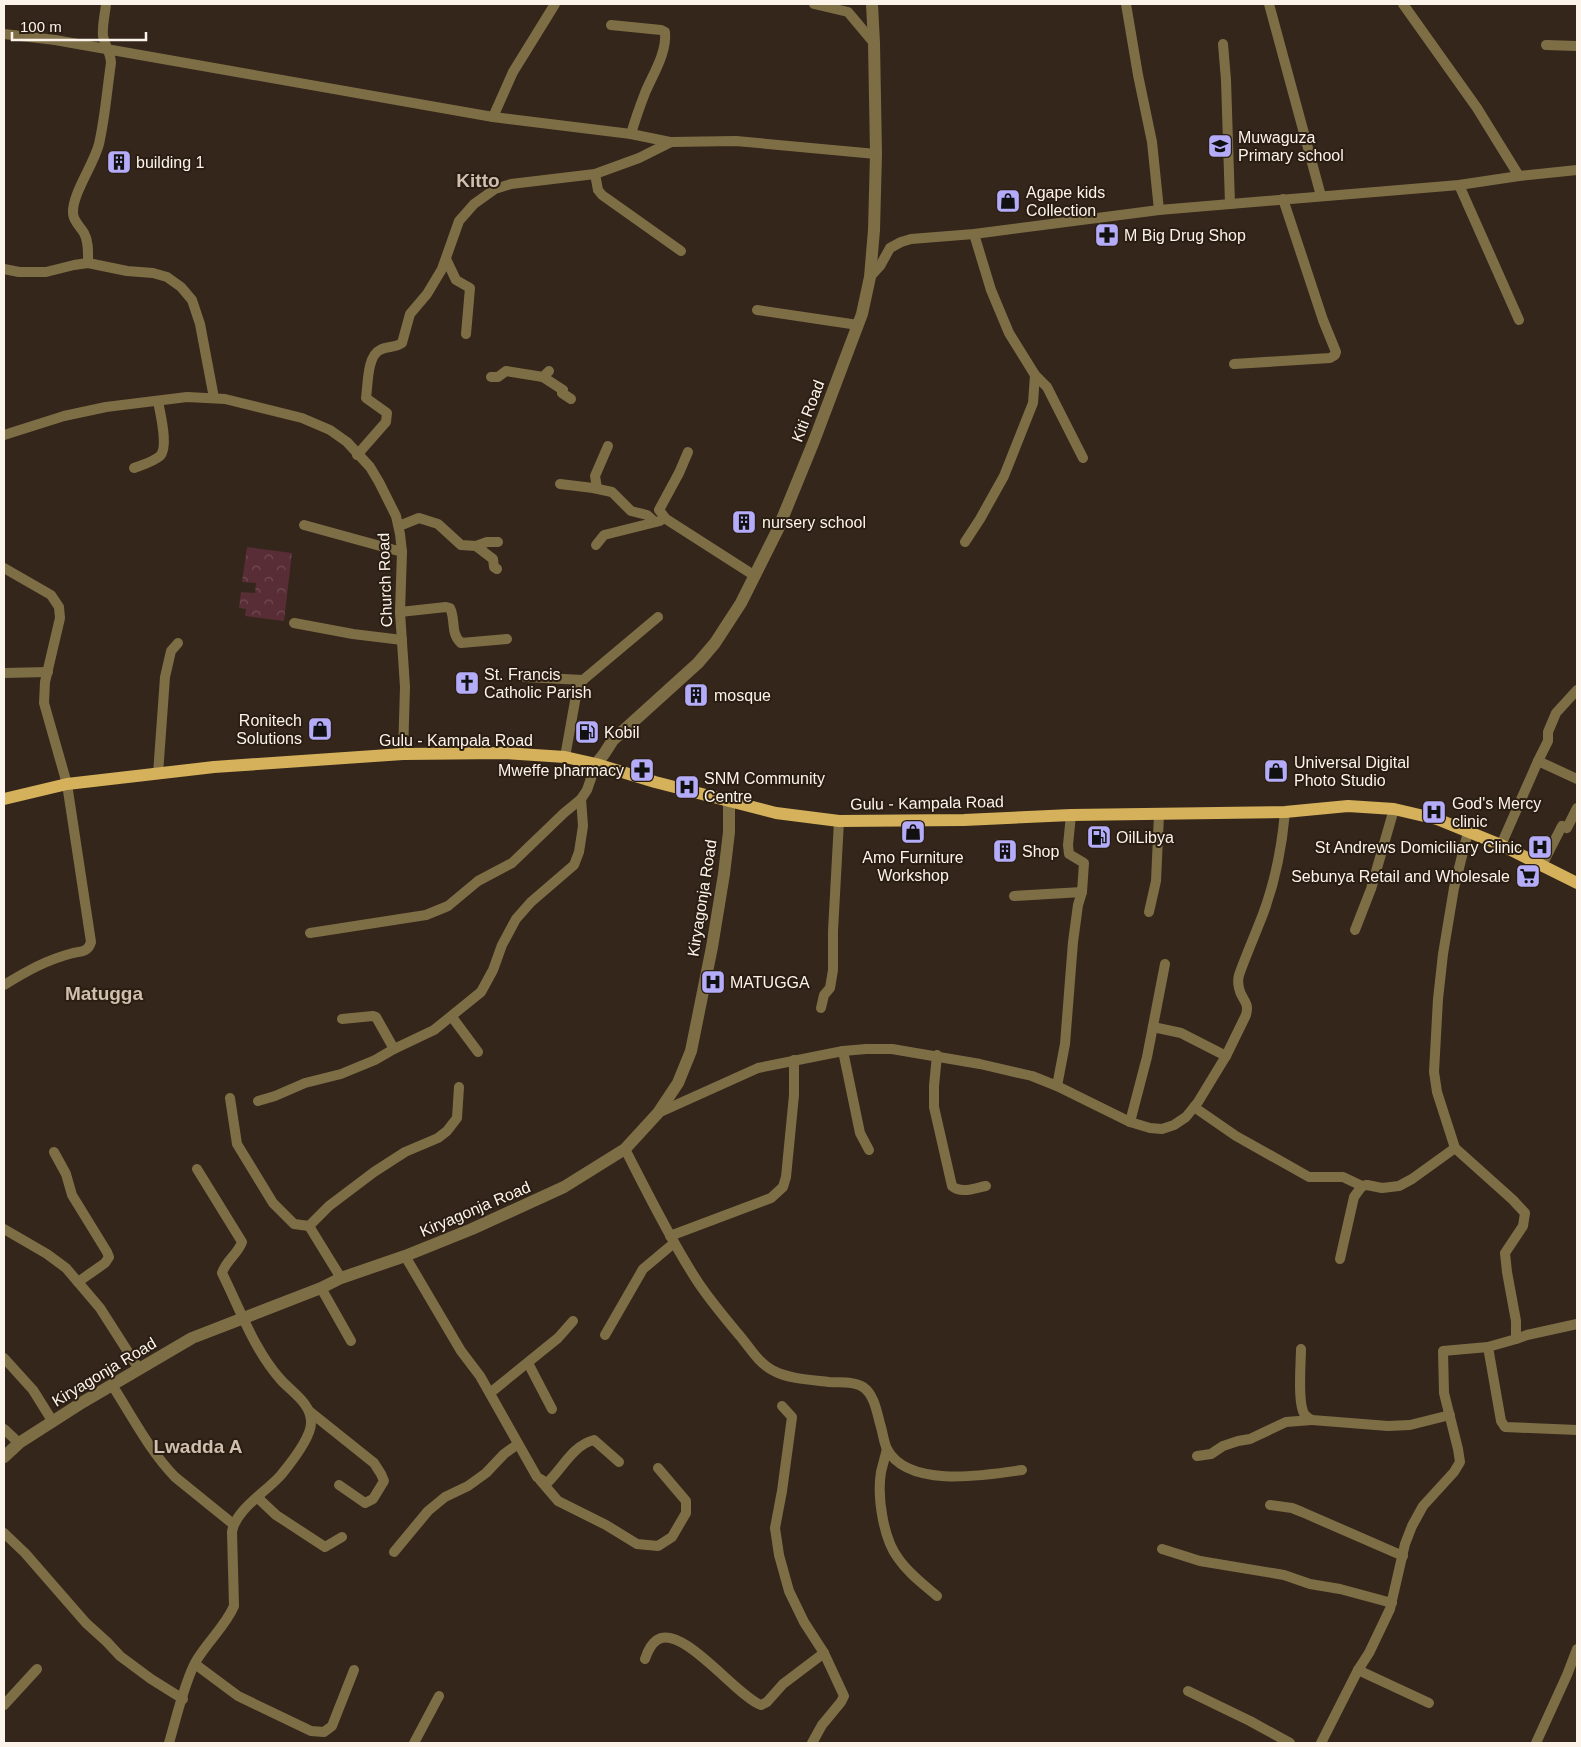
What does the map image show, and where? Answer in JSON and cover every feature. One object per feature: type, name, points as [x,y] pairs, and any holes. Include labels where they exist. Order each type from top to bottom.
[{"type":"main road","name":"Gulu - Kampala Road","points":[[4,799],[67,784],[214,767],[403,754],[505,753],[565,757],[776,813],[839,821],[964,820],[1071,815],[1285,812],[1348,806],[1394,809],[1437,819],[1501,844],[1577,882]]},
{"type":"street","points":[[88,263],[88,243],[75,220],[73,212],[76,198],[99,144],[111,63],[109,50],[103,34],[106,4]]},
{"type":"street","points":[[493,117],[513,72],[555,4]]},
{"type":"street","points":[[814,4],[848,12],[874,43]]},
{"type":"street","name":"Kiti Road","points":[[596,764],[613,740],[698,663],[729,622],[778,529],[862,314],[870,277],[874,243],[876,154],[872,4]]},
{"type":"street","points":[[1126,4],[1152,142],[1159,210]]},
{"type":"street","points":[[1269,4],[1320,196]]},
{"type":"street","points":[[1403,4],[1477,108],[1520,176]]},
{"type":"street","points":[[611,25],[665,32],[666,40],[660,60],[639,109],[631,134]]},
{"type":"street","points":[[4,34],[55,40],[493,117],[631,134],[671,142],[736,141],[876,154]]},
{"type":"street","points":[[1222,44],[1226,80],[1230,204]]},
{"type":"street","points":[[1546,45],[1577,46]]},
{"type":"street","points":[[357,455],[386,422],[388,417],[387,413],[366,398],[374,354],[402,342],[410,314],[427,294],[446,259],[459,221],[474,204],[495,189],[511,184],[595,174],[639,158],[671,142]]},
{"type":"street","points":[[870,277],[880,266],[890,248],[911,239],[974,234],[1159,210],[1459,186],[1520,176],[1577,170]]},
{"type":"street","points":[[595,174],[598,190],[602,195],[681,252]]},
{"type":"street","points":[[1459,186],[1519,320]]},
{"type":"street","points":[[1234,364],[1330,358],[1336,352],[1323,320],[1284,199]]},
{"type":"street","points":[[974,234],[990,290],[1009,333],[1036,375],[1048,387],[1083,458]]},
{"type":"street","points":[[446,259],[456,280],[470,288],[466,334]]},
{"type":"street","points":[[4,269],[19,272],[46,272],[88,263],[167,277],[181,287],[192,300],[200,324],[214,398]]},
{"type":"street","points":[[757,310],[858,325]]},
{"type":"street","points":[[491,377],[498,377],[506,371],[546,374],[563,390],[562,393],[571,399]]},
{"type":"street","points":[[966,542],[1004,476],[1023,424],[1033,403],[1036,375]]},
{"type":"street","name":"Church Road","points":[[4,435],[64,416],[106,407],[186,397],[214,398],[251,404],[302,418],[320,424],[347,442],[370,467],[396,516],[398,526],[402,552],[400,612],[405,686],[403,754]]},
{"type":"street","points":[[134,468],[158,458],[163,452],[163,435],[158,401]]},
{"type":"street","points":[[597,488],[595,476],[608,446]]},
{"type":"street","points":[[688,452],[659,510],[666,519],[754,576]]},
{"type":"street","points":[[560,484],[597,488],[612,492],[631,511],[647,515],[655,522]]},
{"type":"street","points":[[398,526],[419,518],[438,524],[461,544],[476,546],[487,542],[498,542]]},
{"type":"street","points":[[596,545],[604,535],[666,519]]},
{"type":"street","points":[[304,525],[402,552]]},
{"type":"street","points":[[476,546],[493,559],[494,567],[497,570]]},
{"type":"street","points":[[4,568],[51,595],[59,606],[60,618],[45,682],[44,703],[67,784],[91,942],[89,948],[85,951],[72,953],[39,964],[4,985]]},
{"type":"street","points":[[400,612],[450,608],[454,633],[461,643],[507,639]]},
{"type":"street","points":[[565,757],[576,696],[582,680],[658,617]]},
{"type":"street","points":[[294,623],[353,634],[402,640]]},
{"type":"street","points":[[158,774],[165,677],[171,651],[178,642]]},
{"type":"street","points":[[4,673],[48,672]]},
{"type":"street","points":[[525,677],[582,680]]},
{"type":"street","points":[[1501,844],[1548,741],[1548,732],[1556,712],[1577,690]]},
{"type":"street","points":[[1538,761],[1577,779]]},
{"type":"street","points":[[310,933],[375,924],[433,913],[448,906],[478,882],[512,863],[564,812],[581,799],[587,790],[596,764]]},
{"type":"street","points":[[258,1101],[305,1083],[354,1070],[434,1030],[481,992],[516,919],[531,902],[574,865],[579,852],[583,826],[581,799]]},
{"type":"street","name":"Kiryagonja Road","points":[[4,1457],[19,1443],[192,1338],[341,1278],[406,1256],[504,1215],[564,1187],[625,1149],[658,1113],[678,1083],[691,1051],[720,901],[729,832],[729,801]]},
{"type":"street","points":[[1542,865],[1562,826],[1567,828],[1577,808]]},
{"type":"street","points":[[1355,930],[1371,888],[1394,809]]},
{"type":"street","points":[[658,1113],[758,1068],[843,1051],[892,1048],[1011,1070],[1058,1086],[1130,1122],[1150,1128],[1162,1129],[1174,1125],[1186,1117],[1194,1107],[1226,1056],[1248,1008],[1238,986],[1239,975],[1271,888],[1285,812]]},
{"type":"street","points":[[1058,1086],[1065,1044],[1073,942],[1078,905],[1082,892],[1084,863],[1069,854],[1071,815]]},
{"type":"street","points":[[1149,912],[1156,882],[1159,815]]},
{"type":"street","points":[[821,1008],[824,995],[830,988],[833,970],[833,931],[839,821]]},
{"type":"street","points":[[1468,832],[1454,888],[1443,954],[1438,999],[1434,1072],[1436,1092],[1455,1148],[1513,1200],[1525,1214],[1523,1226],[1505,1253],[1516,1321],[1516,1338]]},
{"type":"street","points":[[1014,896],[1082,892]]},
{"type":"street","points":[[1130,1122],[1153,1027],[1165,964]]},
{"type":"street","points":[[342,1019],[373,1016],[394,1049]]},
{"type":"street","points":[[452,1017],[478,1052]]},
{"type":"street","points":[[1153,1027],[1181,1033],[1226,1056]]},
{"type":"street","points":[[843,1051],[860,1133],[869,1150]]},
{"type":"street","points":[[937,1055],[934,1107],[952,1186],[956,1190],[964,1191],[986,1186]]},
{"type":"street","points":[[605,1334],[643,1269],[672,1239],[771,1198],[783,1187],[786,1177],[792,1120],[794,1060]]},
{"type":"street","points":[[309,1226],[329,1206],[374,1172],[405,1152],[438,1138],[447,1131],[458,1118],[459,1087]]},
{"type":"street","points":[[230,1098],[237,1144],[273,1203],[294,1224],[309,1226]]},
{"type":"street","points":[[1194,1107],[1236,1136],[1309,1177],[1343,1177],[1362,1186],[1382,1188],[1399,1186],[1412,1179],[1455,1148]]},
{"type":"street","points":[[625,1149],[672,1239],[700,1284],[762,1364],[788,1376],[855,1384],[864,1387],[873,1399],[887,1449],[898,1461],[911,1469],[935,1475],[970,1477],[1022,1470]]},
{"type":"street","points":[[54,1152],[66,1174],[72,1195],[109,1257],[105,1263],[78,1282]]},
{"type":"street","points":[[197,1169],[242,1242],[240,1248],[222,1272],[259,1349],[280,1380],[300,1399],[309,1411],[374,1463],[384,1482],[373,1499],[364,1503],[339,1485]]},
{"type":"street","points":[[1340,1259],[1354,1198],[1362,1186]]},
{"type":"street","points":[[309,1226],[341,1278]]},
{"type":"street","points":[[4,1229],[47,1254],[66,1268],[100,1308],[139,1369]]},
{"type":"street","points":[[406,1256],[461,1351],[480,1376],[537,1477],[558,1501],[606,1525],[637,1544],[658,1546],[672,1537],[686,1513],[686,1501],[658,1468]]},
{"type":"street","points":[[320,1288],[351,1341]]},
{"type":"street","points":[[490,1393],[558,1338],[573,1321]]},
{"type":"street","points":[[1321,1743],[1390,1610],[1412,1526],[1423,1506],[1454,1472],[1460,1462],[1444,1393],[1443,1350],[1488,1347],[1527,1335],[1577,1324]]},
{"type":"street","points":[[1488,1347],[1502,1424],[1508,1428],[1577,1430]]},
{"type":"street","points":[[1302,1349],[1300,1378],[1302,1408],[1305,1415],[1312,1420]]},
{"type":"street","points":[[4,1358],[33,1390],[53,1422]]},
{"type":"street","points":[[528,1363],[552,1409]]},
{"type":"street","points":[[112,1385],[146,1441],[166,1468],[233,1524]]},
{"type":"street","points":[[782,1406],[792,1417],[775,1528],[779,1555],[789,1591],[804,1622],[824,1653],[844,1696],[822,1725],[812,1743]]},
{"type":"street","points":[[168,1743],[195,1664],[208,1643],[229,1617],[234,1606],[233,1524],[280,1476],[301,1447],[311,1422],[309,1411]]},
{"type":"street","points":[[1197,1456],[1211,1454],[1222,1446],[1238,1440],[1250,1439],[1286,1422],[1312,1420],[1388,1426],[1410,1425],[1450,1415]]},
{"type":"street","points":[[4,1429],[19,1443]]},
{"type":"street","points":[[540,1480],[547,1483],[578,1449],[587,1442],[594,1440],[619,1462]]},
{"type":"street","points":[[394,1552],[428,1511],[445,1497],[474,1482],[486,1473],[504,1454],[518,1444]]},
{"type":"street","points":[[887,1449],[881,1472],[880,1494],[884,1525],[889,1542],[898,1558],[910,1573],[937,1596]]},
{"type":"street","points":[[258,1498],[276,1515],[325,1547],[342,1537]]},
{"type":"street","points":[[1270,1505],[1297,1510],[1403,1556]]},
{"type":"street","points":[[4,1533],[86,1623],[120,1656],[151,1679],[183,1699]]},
{"type":"street","points":[[1162,1550],[1200,1560],[1284,1575],[1310,1584],[1340,1589],[1392,1603]]},
{"type":"street","points":[[645,1659],[649,1649],[656,1640],[665,1637],[680,1642],[699,1653],[746,1696],[761,1706],[783,1684],[824,1653]]},
{"type":"street","points":[[1536,1743],[1577,1649]]},
{"type":"street","points":[[195,1664],[238,1696],[311,1731],[324,1732],[332,1726],[354,1670]]},
{"type":"street","points":[[4,1705],[37,1670]]},
{"type":"street","points":[[1358,1670],[1429,1703]]},
{"type":"street","points":[[1188,1691],[1290,1743]]},
{"type":"street","points":[[414,1743],[439,1696]]},
{"type":"green space","points":[[247,547],[292,553],[284,621],[245,616],[246,609],[239,608],[241,592],[255,593],[256,583],[242,582]]},
{"type":"place","name":"Muwaguza Primary school","points":[[1220,146]]},
{"type":"place","name":"building 1","points":[[119,162]]},
{"type":"place","name":"Agape kids Collection","points":[[1008,201]]},
{"type":"place","name":"M Big Drug Shop","points":[[1107,235]]},
{"type":"place","name":"nursery school","points":[[744,522]]},
{"type":"place","name":"St. Francis Catholic Parish","points":[[467,683]]},
{"type":"place","name":"mosque","points":[[696,695]]},
{"type":"place","name":"Ronitech Solutions","points":[[320,729]]},
{"type":"place","name":"Kobil","points":[[587,732]]},
{"type":"place","name":"Mweffe pharmacy","points":[[642,770]]},
{"type":"place","name":"Universal Digital Photo Studio","points":[[1276,771]]},
{"type":"place","name":"SNM Community Centre","points":[[687,787]]},
{"type":"place","name":"God's Mercy clinic","points":[[1434,812]]},
{"type":"place","name":"Amo Furniture Workshop","points":[[913,832]]},
{"type":"place","name":"OilLibya","points":[[1099,837]]},
{"type":"place","name":"St Andrews Domiciliary Clinic","points":[[1540,847]]},
{"type":"place","name":"Shop","points":[[1005,851]]},
{"type":"place","name":"Sebunya Retail and Wholesale","points":[[1528,876]]},
{"type":"place","name":"MATUGGA","points":[[713,982]]},
{"type":"district","name":"Kitto","points":[[478,180]]},
{"type":"district","name":"Matugga","points":[[104,993]]},
{"type":"district","name":"Lwadda A","points":[[198,1446]]}]
